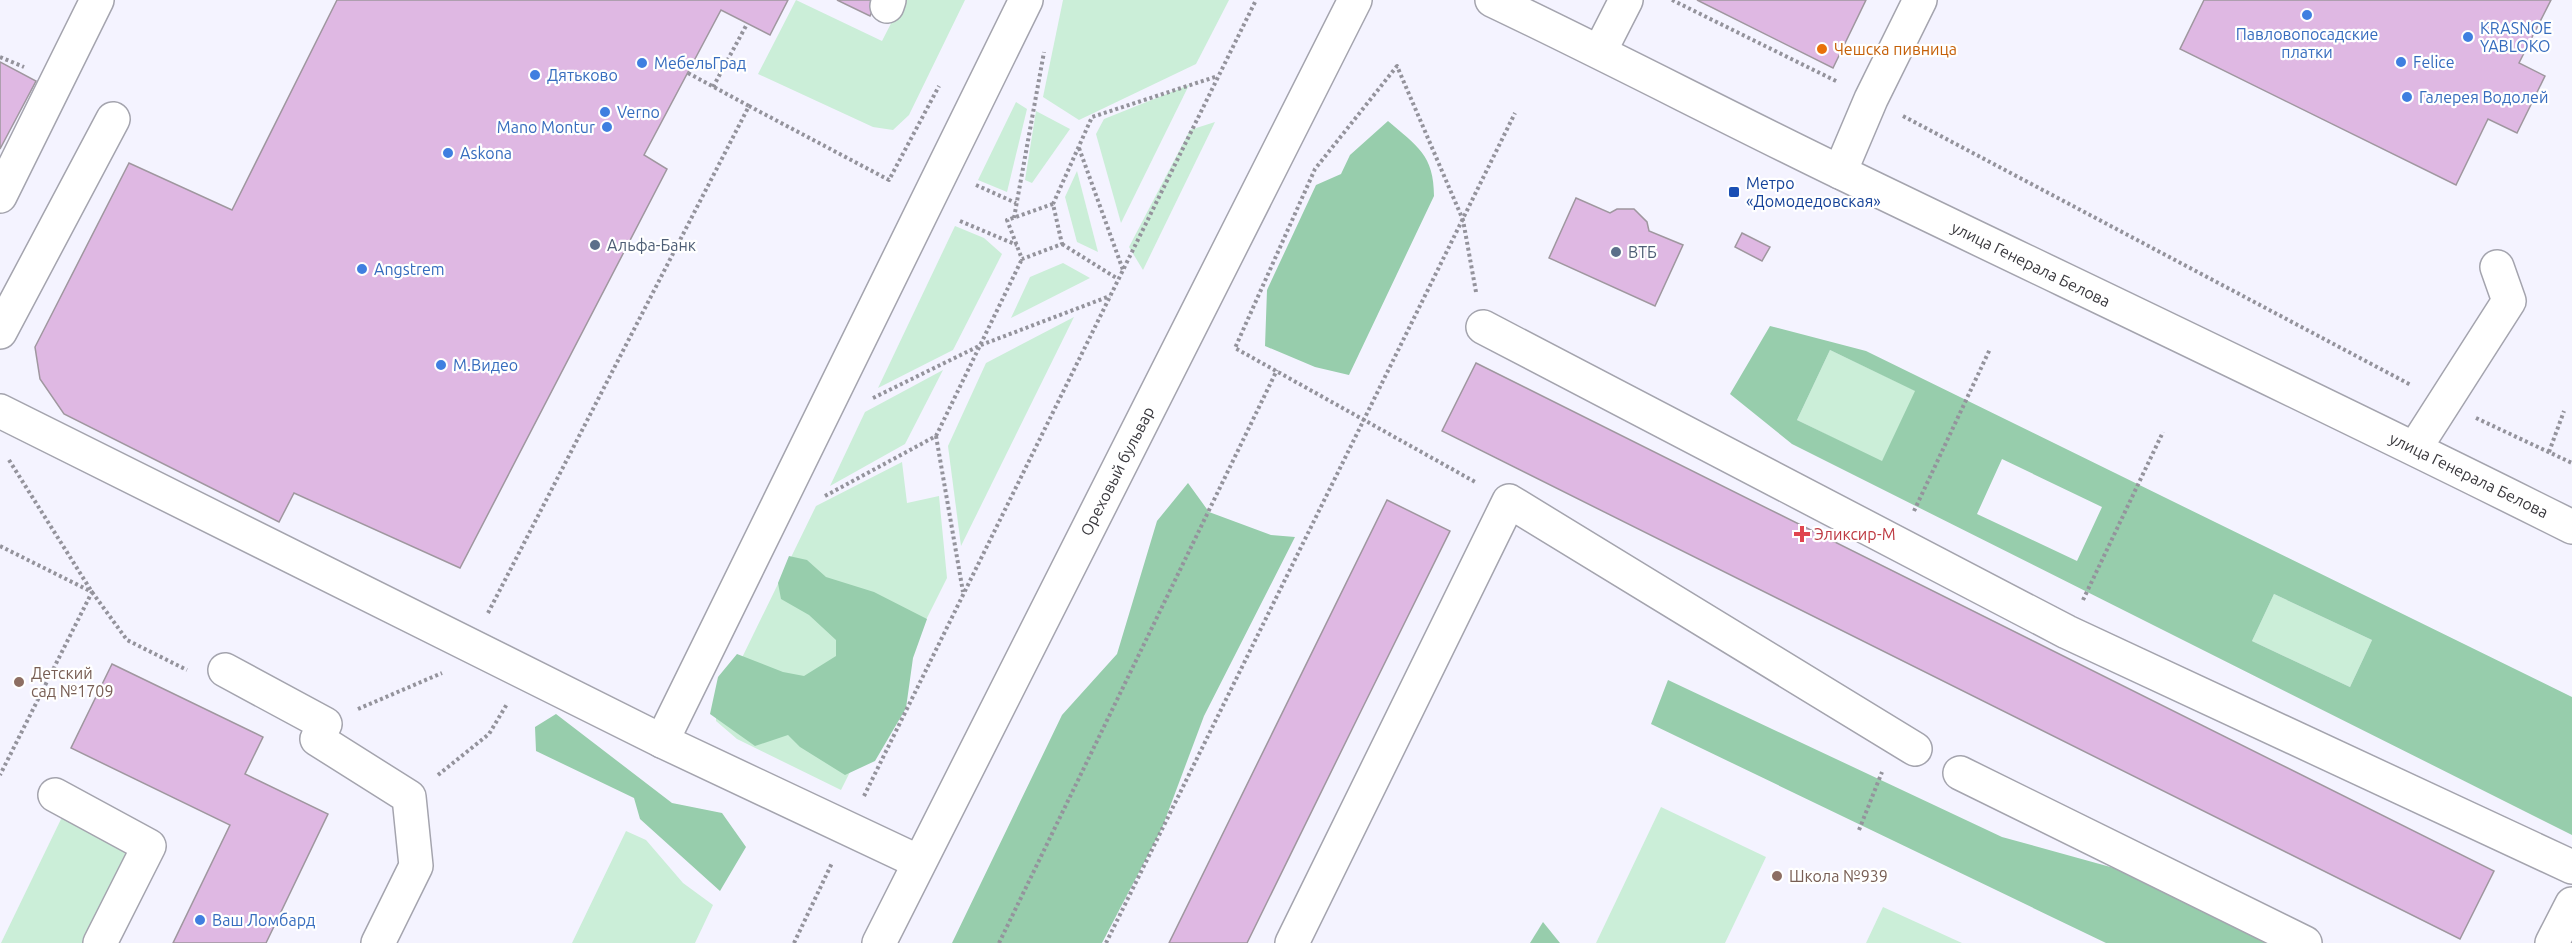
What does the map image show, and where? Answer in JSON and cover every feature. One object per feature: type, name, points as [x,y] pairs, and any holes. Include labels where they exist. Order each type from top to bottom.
[{"type":"street","points":[[0,196],[97,0]]},
{"type":"street","points":[[662,741],[1026,0]]},
{"type":"street","name":"Ореховый бульвар","points":[[879,943],[1355,0]]},
{"type":"street","name":"улица Генерала Белова","points":[[1492,0],[1600,51],[1840,172],[2415,448],[2572,527]]},
{"type":"street","points":[[1600,51],[1626,0]]},
{"type":"street","points":[[1840,172],[1871,99],[1920,0]]},
{"type":"street","points":[[0,332],[113,119]]},
{"type":"street","points":[[2415,448],[2509,301],[2497,267]]},
{"type":"street","points":[[1483,327],[2067,632],[2572,867]]},
{"type":"street","points":[[0,411],[472,644],[662,741],[919,862]]},
{"type":"street","points":[[1292,943],[1509,501],[1906,743]]},
{"type":"street","points":[[225,670],[325,724],[317,739],[409,797],[416,866],[378,943]]},
{"type":"street","points":[[1960,773],[2305,943]]},
{"type":"street","points":[[55,795],[149,846],[100,943]]},
{"type":"street","points":[[2552,943],[2572,904]]},
{"type":"path","points":[[794,943],[1256,0]]},
{"type":"path","points":[[1672,0],[1871,99],[2444,402],[2572,463]]},
{"type":"path","points":[[714,87],[747,24]]},
{"type":"path","points":[[1014,218],[1044,51]]},
{"type":"path","points":[[1483,327],[1464,220],[1397,66],[1315,169],[1235,348],[1509,501]]},
{"type":"path","points":[[688,73],[889,180],[939,85]]},
{"type":"path","points":[[1118,279],[1062,244],[1053,204],[1092,117],[1219,76]]},
{"type":"path","points":[[472,644],[749,106]]},
{"type":"path","points":[[1106,943],[1515,114]]},
{"type":"path","points":[[1078,148],[1123,270]]},
{"type":"path","points":[[967,181],[1016,203]]},
{"type":"path","points":[[1022,259],[1007,220],[1053,204]]},
{"type":"path","points":[[958,221],[1017,245]]},
{"type":"path","points":[[817,501],[936,436],[1022,259],[1062,244]]},
{"type":"path","points":[[866,401],[981,345],[1110,296]]},
{"type":"path","points":[[1899,544],[1990,349]]},
{"type":"path","points":[[999,943],[1277,370]]},
{"type":"path","points":[[2549,452],[2564,411]]},
{"type":"path","points":[[2067,632],[2163,432]]},
{"type":"path","points":[[936,436],[964,594]]},
{"type":"path","points":[[6,459],[12,462],[92,592],[127,640]]},
{"type":"path","points":[[0,546],[92,592]]},
{"type":"path","points":[[0,775],[92,592]]},
{"type":"path","points":[[409,797],[489,734],[527,672]]},
{"type":"path","points":[[325,724],[442,673],[452,676]]},
{"type":"path","points":[[1859,830],[1906,743]]},
{"type":"green space","points":[[796,0],[882,41],[903,0],[965,0],[909,115],[893,130],[873,127],[758,74]]},
{"type":"green space","points":[[1063,0],[1229,0],[1196,64],[1079,120],[1043,97]]},
{"type":"green space","points":[[1189,85],[1121,223],[1096,134],[1104,119]]},
{"type":"green space","points":[[1016,102],[1027,109],[1007,192],[978,180]]},
{"type":"green space","points":[[1036,111],[1070,129],[1032,183],[1025,180]]},
{"type":"green space","points":[[1388,121],[1422,152],[1431,170],[1434,196],[1349,375],[1315,367],[1265,346],[1267,290],[1316,185],[1341,174],[1350,155]]},
{"type":"green space","points":[[1215,122],[1143,270],[1129,247],[1190,130]]},
{"type":"green space","points":[[1077,171],[1098,252],[1077,242],[1065,197]]},
{"type":"green space","points":[[955,226],[984,238],[1002,254],[953,350],[878,388]]},
{"type":"green space","points":[[1063,263],[1090,278],[1011,318],[1030,277]]},
{"type":"green space","points":[[1074,317],[961,546],[948,446],[986,363]]},
{"type":"green space","points":[[1770,326],[1866,351],[2572,697],[2572,835],[1792,444],[1730,394]],"holes":[[[1830,350],[1915,391],[1882,461],[1797,420]],[[2002,459],[2102,507],[2077,561],[1977,514]],[[2274,594],[2372,640],[2350,687],[2252,641]]]},
{"type":"green space","points":[[1830,350],[1916,391],[1882,462],[1797,420]]},
{"type":"green space","points":[[943,370],[905,444],[830,486],[865,412]]},
{"type":"green space","points":[[902,462],[907,503],[939,496],[947,578],[841,790],[737,739],[716,721],[716,711],[816,506]]},
{"type":"green space","points":[[1188,483],[1209,512],[1271,535],[1295,537],[1204,716],[1162,828],[1102,943],[952,943],[1062,715],[1117,654],[1157,521]]},
{"type":"green space","points":[[789,556],[807,560],[826,577],[874,592],[927,619],[913,658],[906,708],[875,761],[845,775],[800,747],[788,735],[755,746],[710,714],[718,677],[737,654],[783,672],[804,676],[836,656],[836,640],[809,615],[781,599],[778,583]]},
{"type":"green space","points":[[2274,594],[2372,640],[2350,687],[2252,641]]},
{"type":"green space","points":[[1668,680],[2002,837],[2114,868],[2266,943],[2106,943],[1651,724]]},
{"type":"green space","points":[[556,714],[672,803],[722,813],[746,847],[720,891],[640,819],[634,798],[536,751],[535,727]]},
{"type":"green space","points":[[1661,807],[1766,857],[1725,943],[1596,943]]},
{"type":"green space","points":[[63,815],[135,849],[89,943],[1,943]]},
{"type":"green space","points":[[626,831],[646,840],[683,883],[713,905],[695,943],[572,943]]},
{"type":"green space","points":[[1883,907],[1962,943],[1866,943]]},
{"type":"green space","points":[[1543,922],[1560,943],[1530,943]]},
{"type":"building","points":[[337,0],[788,0],[770,35],[721,10],[644,155],[667,169],[460,568],[294,493],[279,522],[64,414],[40,379],[35,347],[129,163],[232,210]]},
{"type":"building","points":[[837,0],[877,0],[870,16]]},
{"type":"building","points":[[1697,0],[1866,0],[1833,68]]},
{"type":"building","name":"Галерея Водолей","points":[[2204,0],[2551,0],[2519,63],[2545,76],[2517,133],[2488,119],[2456,185],[2180,49]]},
{"type":"building","points":[[0,62],[36,81],[0,149]]},
{"type":"building","name":"ВТБ","points":[[1576,198],[1610,213],[1617,209],[1634,209],[1647,222],[1649,231],[1683,245],[1655,306],[1549,258]]},
{"type":"building","points":[[1742,233],[1770,247],[1762,261],[1735,247]]},
{"type":"building","points":[[1476,363],[2494,871],[2460,939],[1442,431]]},
{"type":"building","points":[[1387,500],[1450,531],[1247,943],[1169,943]]},
{"type":"building","points":[[112,664],[263,737],[245,774],[328,814],[266,943],[173,943],[230,825],[71,748]]},
{"type":"place","name":"Павловопосадские платки","points":[[2307,15]]},
{"type":"place","name":"KRASNOE YABLOKO","points":[[2468,37]]},
{"type":"place","name":"Чешска пивница","points":[[1822,49]]},
{"type":"place","name":"Felice","points":[[2401,62]]},
{"type":"place","name":"МебельГрад","points":[[642,63]]},
{"type":"place","name":"Дятьково","points":[[535,75]]},
{"type":"place","name":"Галерея Водолей","points":[[2407,97]]},
{"type":"place","name":"Verno","points":[[605,112]]},
{"type":"place","name":"Mano Montur","points":[[607,127]]},
{"type":"place","name":"Askona","points":[[448,153]]},
{"type":"place","name":"Метро «Домодедовская»","points":[[1734,192]]},
{"type":"place","name":"Альфа-Банк","points":[[595,245]]},
{"type":"place","name":"ВТБ","points":[[1616,252]]},
{"type":"place","name":"Angstrem","points":[[362,269]]},
{"type":"place","name":"М.Видео","points":[[441,365]]},
{"type":"place","name":"Эликсир-М","points":[[1802,534]]},
{"type":"place","name":"Детский сад №1709","points":[[19,682]]},
{"type":"place","name":"Школа №939","points":[[1777,876]]},
{"type":"place","name":"Ваш Ломбард","points":[[200,920]]}]
